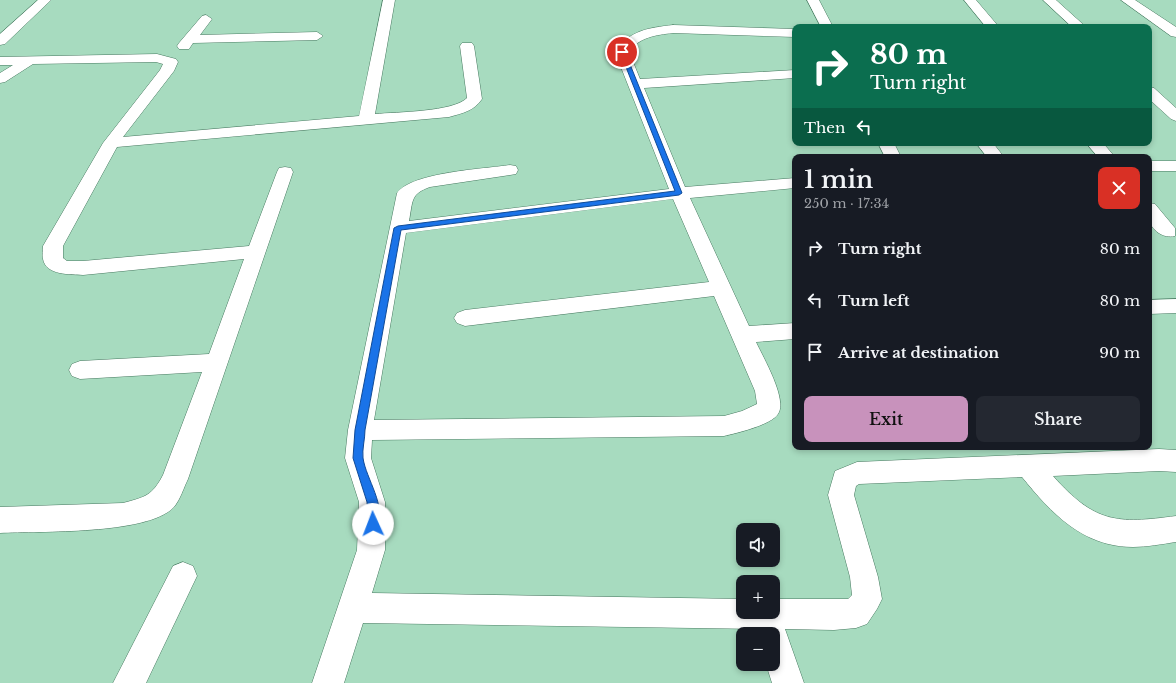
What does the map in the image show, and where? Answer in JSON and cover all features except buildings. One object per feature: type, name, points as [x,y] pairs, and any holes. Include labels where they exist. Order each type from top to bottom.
[{"type":"street","points":[[0,40],[45,0]]},
{"type":"street","points":[[366,119],[389,0]]},
{"type":"street","points":[[813,0],[825,24]]},
{"type":"street","points":[[970,0],[990,24]]},
{"type":"street","points":[[1049,0],[1077,24]]},
{"type":"street","points":[[1127,0],[1176,33]]},
{"type":"street","points":[[206,19],[171,62],[167,71],[111,143],[53,246],[53,260],[62,267],[83,268],[256,252]]},
{"type":"street","points":[[360,430],[724,426],[748,420],[769,409],[767,391],[679,193],[622,52],[628,42],[654,31],[673,29],[792,33]]},
{"type":"street","points":[[190,39],[317,36]]},
{"type":"street","points":[[111,143],[449,112],[467,107],[474,99],[467,46]]},
{"type":"street","points":[[0,61],[157,58],[171,62]]},
{"type":"street","points":[[0,79],[29,61]]},
{"type":"street","points":[[635,84],[792,74]]},
{"type":"street","points":[[1152,94],[1176,116]]},
{"type":"street","points":[[987,146],[993,154]]},
{"type":"street","points":[[1097,146],[1104,154]]},
{"type":"street","points":[[1152,166],[1176,166]]},
{"type":"street","points":[[328,683],[371,550],[373,524],[372,502],[358,458],[360,430],[406,193],[413,187],[427,182],[510,170]]},
{"type":"street","points":[[0,520],[123,515],[148,509],[164,498],[175,479],[285,172]]},
{"type":"street","points":[[398,228],[679,193],[792,183]]},
{"type":"street","points":[[1152,212],[1168,232]]},
{"type":"street","points":[[465,318],[721,288]]},
{"type":"street","points":[[1152,307],[1176,306]]},
{"type":"street","points":[[742,335],[792,331]]},
{"type":"street","points":[[80,370],[217,362]]},
{"type":"street","points":[[779,627],[834,615],[856,613],[867,599],[864,577],[842,495],[844,479],[857,473],[1159,460],[1176,461]]},
{"type":"street","points":[[1028,465],[1064,508],[1085,522],[1107,530],[1128,534],[1176,529]]},
{"type":"street","points":[[129,683],[183,576]]},
{"type":"street","points":[[351,608],[736,627]]},
{"type":"street","points":[[780,659],[788,683]]},
{"type":"route","points":[[373,524],[372,502],[358,458],[360,430],[398,228],[531,210],[679,193],[622,52]]}]
